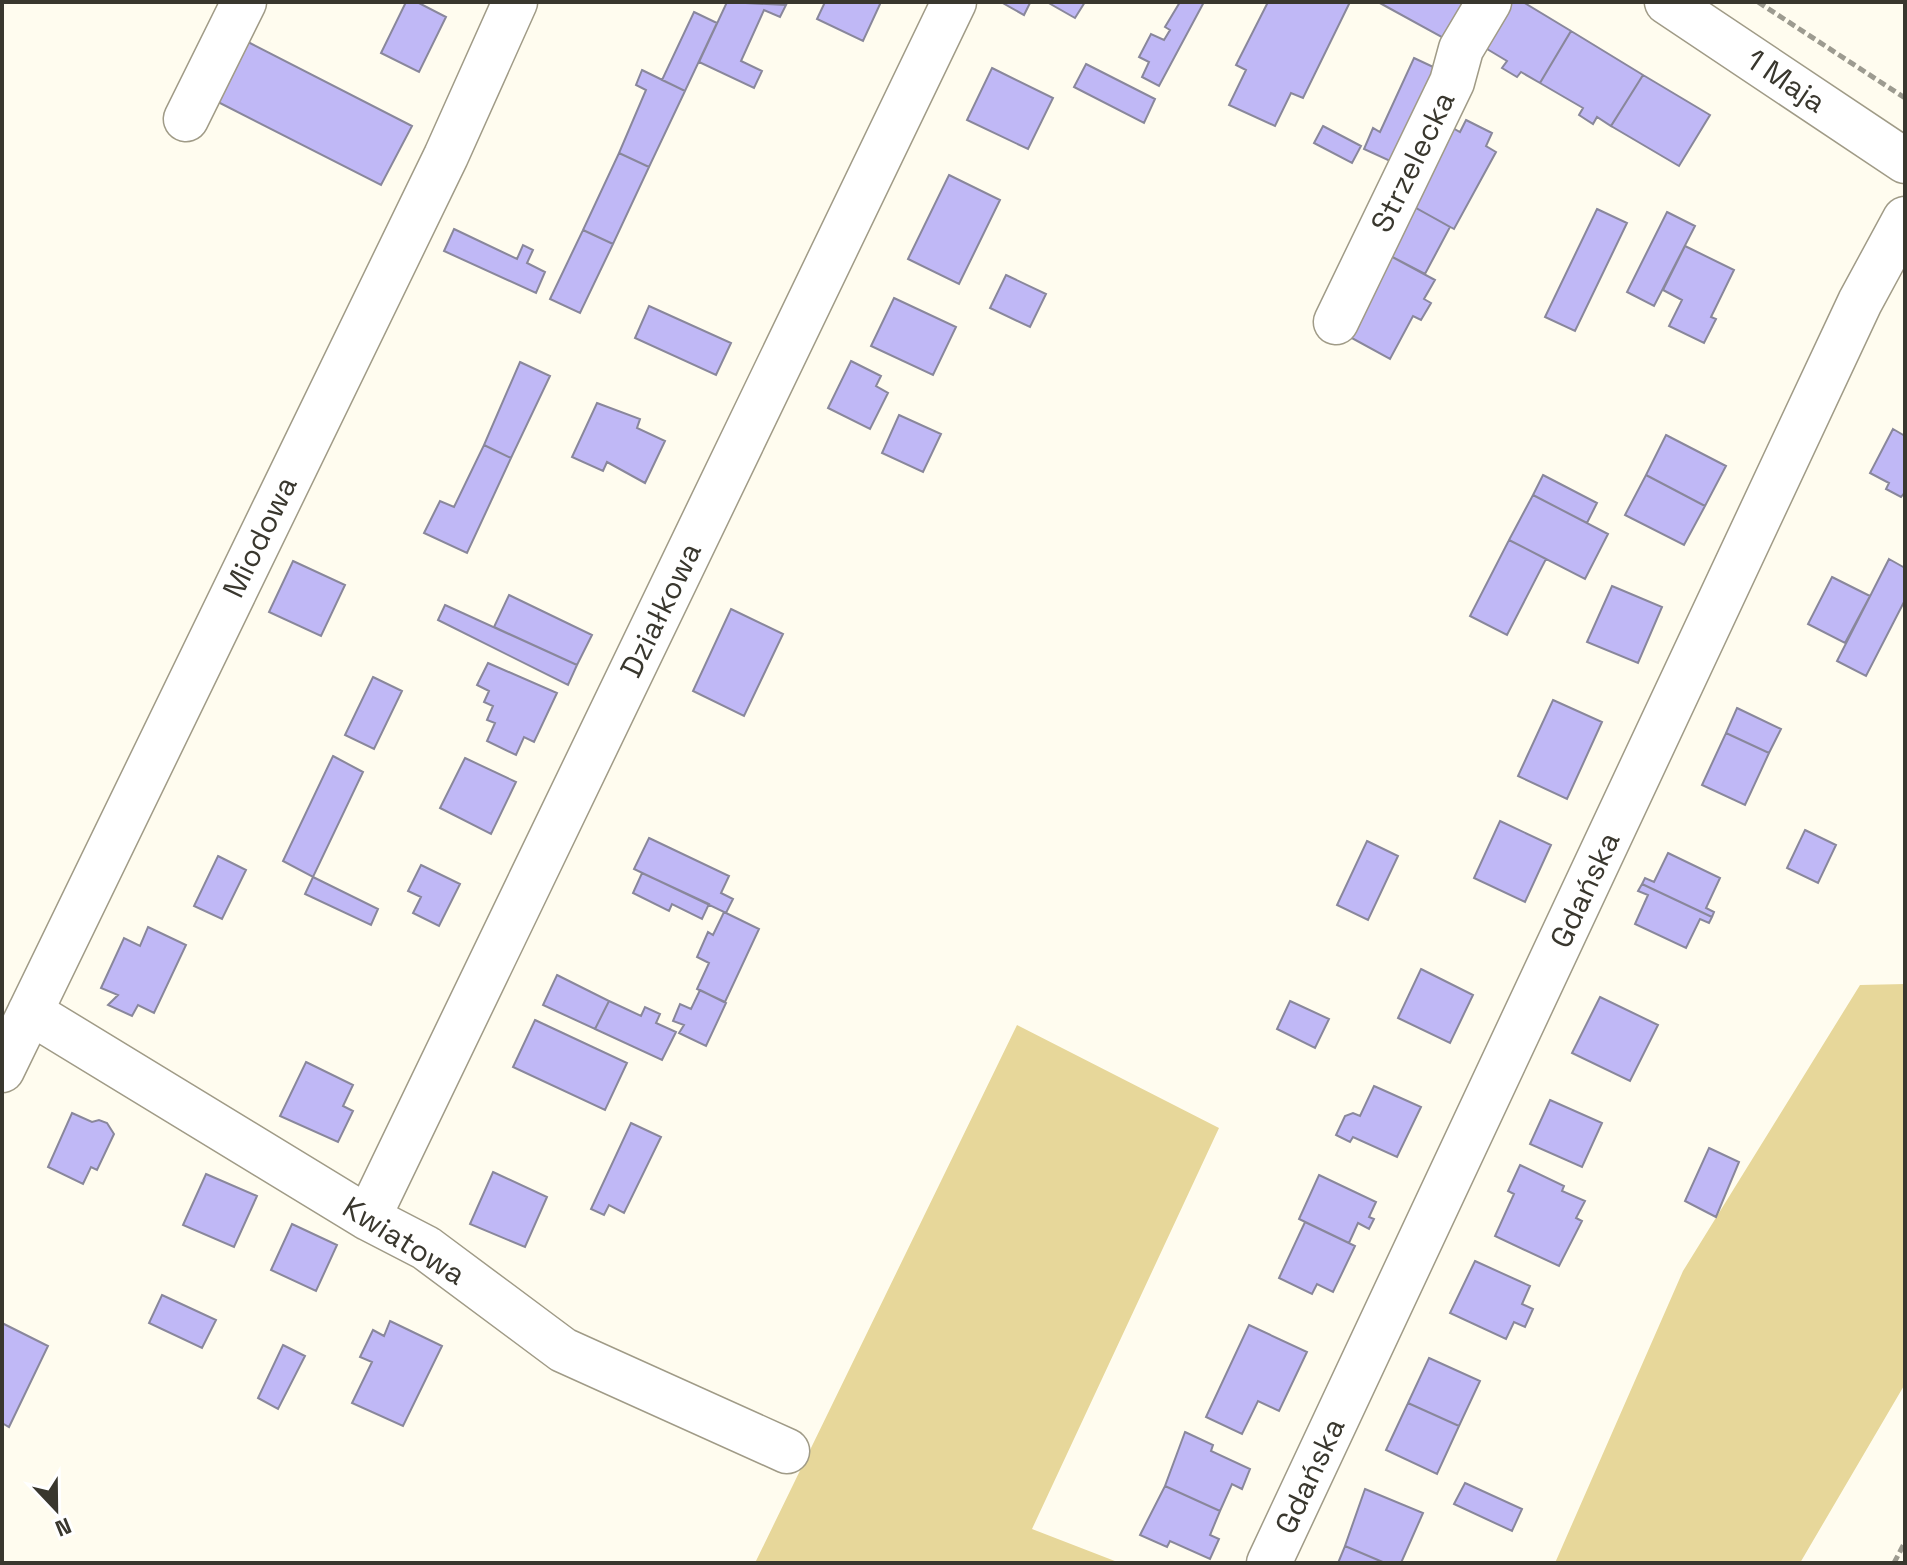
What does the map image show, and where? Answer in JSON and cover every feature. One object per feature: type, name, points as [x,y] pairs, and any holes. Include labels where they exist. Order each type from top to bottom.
[{"type":"street","points":[[186,119],[244,2]]},
{"type":"street","name":"Miodowa","points":[[2,1070],[446,156],[515,2]]},
{"type":"street","name":"Działkowa","points":[[368,1218],[954,2]]},
{"type":"street","name":"Strzelecka","points":[[1336,322],[1452,82],[1461,49],[1489,2]]},
{"type":"street","name":"1 Maja","points":[[1667,2],[1905,161]]},
{"type":"street","name":"Gdańska","points":[[1269,1563],[1853,316],[1905,219]]},
{"type":"street","name":"Kwiatowa","points":[[30,1012],[368,1218],[426,1248],[563,1350],[787,1451]]},
{"type":"path","points":[[1758,2],[1905,98]]},
{"type":"path","points":[[1894,1563],[1905,1542]]},
{"type":"shaded area","points":[[1905,984],[1905,1384],[1800,1563],[1555,1563],[1683,1271],[1860,985]]},
{"type":"shaded area","points":[[1017,1025],[1219,1128],[1032,1529],[1120,1563],[755,1563]]},
{"type":"building","points":[[406,2],[417,2],[446,17],[419,72],[381,53]]},
{"type":"building","points":[[727,2],[786,5],[780,17],[764,10],[741,61],[762,71],[754,88],[699,62]]},
{"type":"building","points":[[825,2],[881,2],[863,41],[817,19]]},
{"type":"building","points":[[1001,2],[1029,2],[1030,3],[1024,15]]},
{"type":"building","points":[[1047,2],[1085,2],[1075,18]]},
{"type":"building","points":[[1180,2],[1204,2],[1159,86],[1142,77],[1149,62],[1139,57],[1151,34],[1164,40],[1170,30],[1165,27]]},
{"type":"building","points":[[1268,2],[1350,2],[1303,98],[1291,93],[1275,126],[1229,105],[1246,70],[1236,65]]},
{"type":"building","points":[[1378,2],[1467,2],[1447,40]]},
{"type":"building","points":[[1509,2],[1523,2],[1571,31],[1540,83],[1521,72],[1517,77],[1502,68],[1507,61],[1482,46]]},
{"type":"building","points":[[694,12],[717,23],[685,91],[662,80]]},
{"type":"building","points":[[1571,31],[1643,75],[1611,126],[1597,117],[1593,124],[1579,115],[1583,108],[1540,83]]},
{"type":"building","points":[[248,42],[412,126],[381,185],[218,102]]},
{"type":"building","points":[[1414,58],[1444,72],[1401,166],[1364,149],[1373,128],[1380,132]]},
{"type":"building","points":[[1086,64],[1155,99],[1144,123],[1074,87]]},
{"type":"building","points":[[992,68],[1053,98],[1028,149],[967,120]]},
{"type":"building","points":[[642,70],[685,91],[649,167],[619,153],[646,90],[636,85]]},
{"type":"building","points":[[1643,75],[1710,115],[1679,166],[1611,126]]},
{"type":"building","points":[[1466,120],[1492,133],[1486,146],[1496,152],[1454,229],[1409,204],[1451,127],[1460,132]]},
{"type":"building","points":[[1323,126],[1361,146],[1352,163],[1314,143]]},
{"type":"building","points":[[619,153],[649,167],[613,244],[583,230]]},
{"type":"building","points":[[949,175],[1000,200],[959,284],[908,259]]},
{"type":"building","points":[[1409,204],[1450,227],[1425,274],[1383,252]]},
{"type":"building","points":[[1597,209],[1627,223],[1575,331],[1545,317]]},
{"type":"building","points":[[1667,212],[1695,226],[1654,306],[1627,292]]},
{"type":"building","points":[[454,229],[517,259],[523,245],[533,250],[527,263],[545,272],[536,293],[444,251]]},
{"type":"building","points":[[583,230],[613,244],[580,313],[550,299]]},
{"type":"building","points":[[1685,246],[1734,270],[1711,317],[1716,319],[1704,343],[1669,326],[1682,300],[1663,290]]},
{"type":"building","points":[[1383,252],[1435,280],[1424,299],[1431,303],[1421,320],[1413,316],[1390,359],[1339,331]]},
{"type":"building","points":[[1006,275],[1046,294],[1030,327],[990,308]]},
{"type":"building","points":[[894,298],[956,327],[933,375],[871,346]]},
{"type":"building","points":[[649,306],[731,343],[716,375],[635,338]]},
{"type":"building","points":[[851,361],[881,376],[876,386],[888,393],[870,429],[828,408]]},
{"type":"building","points":[[520,362],[550,376],[511,458],[484,445]]},
{"type":"building","points":[[597,403],[640,419],[637,428],[665,441],[645,483],[607,462],[603,471],[572,457]]},
{"type":"building","points":[[899,415],[941,434],[923,472],[882,453]]},
{"type":"building","points":[[1893,429],[1905,436],[1905,492],[1901,497],[1886,489],[1889,483],[1870,473]]},
{"type":"building","points":[[1666,435],[1726,466],[1705,506],[1646,475]]},
{"type":"building","points":[[484,445],[511,458],[467,553],[424,533],[440,501],[454,507]]},
{"type":"building","points":[[1543,475],[1597,503],[1587,523],[1533,495]]},
{"type":"building","points":[[1646,475],[1705,506],[1684,545],[1625,515]]},
{"type":"building","points":[[1533,495],[1608,534],[1585,579],[1509,540]]},
{"type":"building","points":[[1509,540],[1546,559],[1507,635],[1470,616]]},
{"type":"building","points":[[1889,559],[1905,568],[1905,600],[1866,676],[1837,661]]},
{"type":"building","points":[[293,561],[345,585],[321,636],[269,612]]},
{"type":"building","points":[[1832,577],[1870,596],[1845,643],[1808,624]]},
{"type":"building","points":[[1612,586],[1662,607],[1638,663],[1587,642]]},
{"type":"building","points":[[509,595],[592,635],[577,665],[494,627]]},
{"type":"building","points":[[445,605],[577,665],[568,685],[438,620]]},
{"type":"building","points":[[731,609],[783,634],[744,716],[693,691]]},
{"type":"building","points":[[488,663],[557,693],[534,742],[524,737],[516,755],[487,741],[495,723],[487,720],[493,706],[484,702],[489,691],[477,685]]},
{"type":"building","points":[[373,677],[402,691],[374,749],[345,735]]},
{"type":"building","points":[[1553,700],[1602,722],[1567,799],[1518,776]]},
{"type":"building","points":[[1737,708],[1781,729],[1769,753],[1726,733]]},
{"type":"building","points":[[1726,733],[1769,753],[1745,805],[1702,785]]},
{"type":"building","points":[[333,756],[363,772],[313,877],[283,861]]},
{"type":"building","points":[[465,758],[516,782],[491,834],[440,808]]},
{"type":"building","points":[[1500,821],[1551,845],[1525,902],[1474,878]]},
{"type":"building","points":[[1805,830],[1836,845],[1818,883],[1787,868]]},
{"type":"building","points":[[649,838],[729,876],[721,893],[733,899],[726,913],[634,869]]},
{"type":"building","points":[[1367,841],[1398,856],[1368,920],[1337,905]]},
{"type":"building","points":[[1668,853],[1720,878],[1706,908],[1714,912],[1712,917],[1642,884],[1645,878],[1654,882]]},
{"type":"building","points":[[218,856],[246,870],[222,919],[194,906]]},
{"type":"building","points":[[421,865],[460,884],[439,926],[413,913],[421,897],[408,891]]},
{"type":"building","points":[[642,873],[709,904],[702,919],[672,904],[669,911],[633,893]]},
{"type":"building","points":[[313,877],[378,909],[371,925],[305,894]]},
{"type":"building","points":[[1642,884],[1712,917],[1709,923],[1700,919],[1686,948],[1635,924],[1648,895],[1638,891]]},
{"type":"building","points":[[724,912],[759,929],[725,1002],[697,989],[709,963],[697,957],[708,932],[713,935]]},
{"type":"building","points":[[148,927],[186,945],[154,1013],[138,1005],[132,1016],[108,1005],[118,995],[101,988],[124,938],[140,946]]},
{"type":"building","points":[[1421,969],[1473,995],[1450,1043],[1398,1018]]},
{"type":"building","points":[[557,975],[609,1001],[595,1029],[543,1005]]},
{"type":"building","points":[[700,990],[726,1003],[706,1046],[679,1033],[684,1025],[673,1021],[680,1004],[691,1009]]},
{"type":"building","points":[[1600,997],[1658,1025],[1630,1081],[1572,1053]]},
{"type":"building","points":[[609,1001],[641,1016],[645,1007],[660,1014],[656,1023],[676,1032],[662,1060],[595,1029]]},
{"type":"building","points":[[1290,1001],[1329,1019],[1315,1048],[1277,1029]]},
{"type":"building","points":[[535,1020],[627,1063],[605,1110],[513,1067]]},
{"type":"building","points":[[306,1062],[353,1085],[343,1106],[353,1111],[338,1142],[280,1116]]},
{"type":"building","points":[[1374,1086],[1421,1107],[1397,1157],[1353,1137],[1350,1142],[1336,1135],[1345,1116],[1353,1113],[1360,1116]]},
{"type":"building","points":[[1550,1100],[1602,1123],[1582,1167],[1530,1144]]},
{"type":"building","points":[[72,1113],[92,1122],[99,1120],[107,1123],[114,1134],[97,1170],[91,1167],[83,1184],[48,1167]]},
{"type":"building","points":[[631,1123],[661,1137],[624,1213],[609,1205],[604,1215],[591,1209]]},
{"type":"building","points":[[1709,1148],[1739,1162],[1716,1217],[1685,1201]]},
{"type":"building","points":[[1520,1165],[1564,1186],[1562,1191],[1585,1201],[1576,1218],[1582,1221],[1559,1266],[1495,1236],[1514,1194],[1508,1191]]},
{"type":"building","points":[[493,1172],[547,1197],[525,1247],[470,1224]]},
{"type":"building","points":[[206,1174],[257,1196],[234,1247],[183,1225]]},
{"type":"building","points":[[1319,1175],[1376,1202],[1369,1217],[1374,1219],[1369,1229],[1358,1223],[1349,1243],[1299,1219]]},
{"type":"building","points":[[1305,1222],[1355,1246],[1333,1292],[1317,1284],[1312,1294],[1279,1278]]},
{"type":"building","points":[[292,1224],[337,1245],[316,1291],[271,1270]]},
{"type":"building","points":[[1475,1261],[1530,1286],[1522,1304],[1533,1309],[1525,1327],[1514,1322],[1506,1339],[1450,1313]]},
{"type":"building","points":[[162,1295],[216,1320],[202,1348],[149,1323]]},
{"type":"building","points":[[390,1321],[442,1346],[403,1426],[352,1403],[372,1362],[360,1357],[373,1330],[384,1336]]},
{"type":"building","points":[[2,1323],[48,1346],[9,1427],[2,1423]]},
{"type":"building","points":[[1249,1325],[1307,1352],[1279,1411],[1258,1401],[1242,1434],[1206,1417]]},
{"type":"building","points":[[283,1345],[305,1356],[278,1409],[258,1398]]},
{"type":"building","points":[[1429,1358],[1480,1381],[1459,1426],[1408,1403]]},
{"type":"building","points":[[1408,1403],[1459,1426],[1437,1474],[1386,1450]]},
{"type":"building","points":[[1185,1432],[1213,1445],[1211,1451],[1250,1469],[1242,1489],[1232,1484],[1220,1511],[1165,1486]]},
{"type":"building","points":[[1465,1483],[1522,1509],[1512,1531],[1454,1504]]},
{"type":"building","points":[[1165,1486],[1220,1511],[1210,1535],[1219,1539],[1210,1559],[1170,1541],[1167,1547],[1140,1535]]},
{"type":"building","points":[[1365,1489],[1423,1513],[1401,1563],[1385,1563],[1345,1546]]},
{"type":"building","points":[[1345,1546],[1385,1563],[1338,1563]]}]
